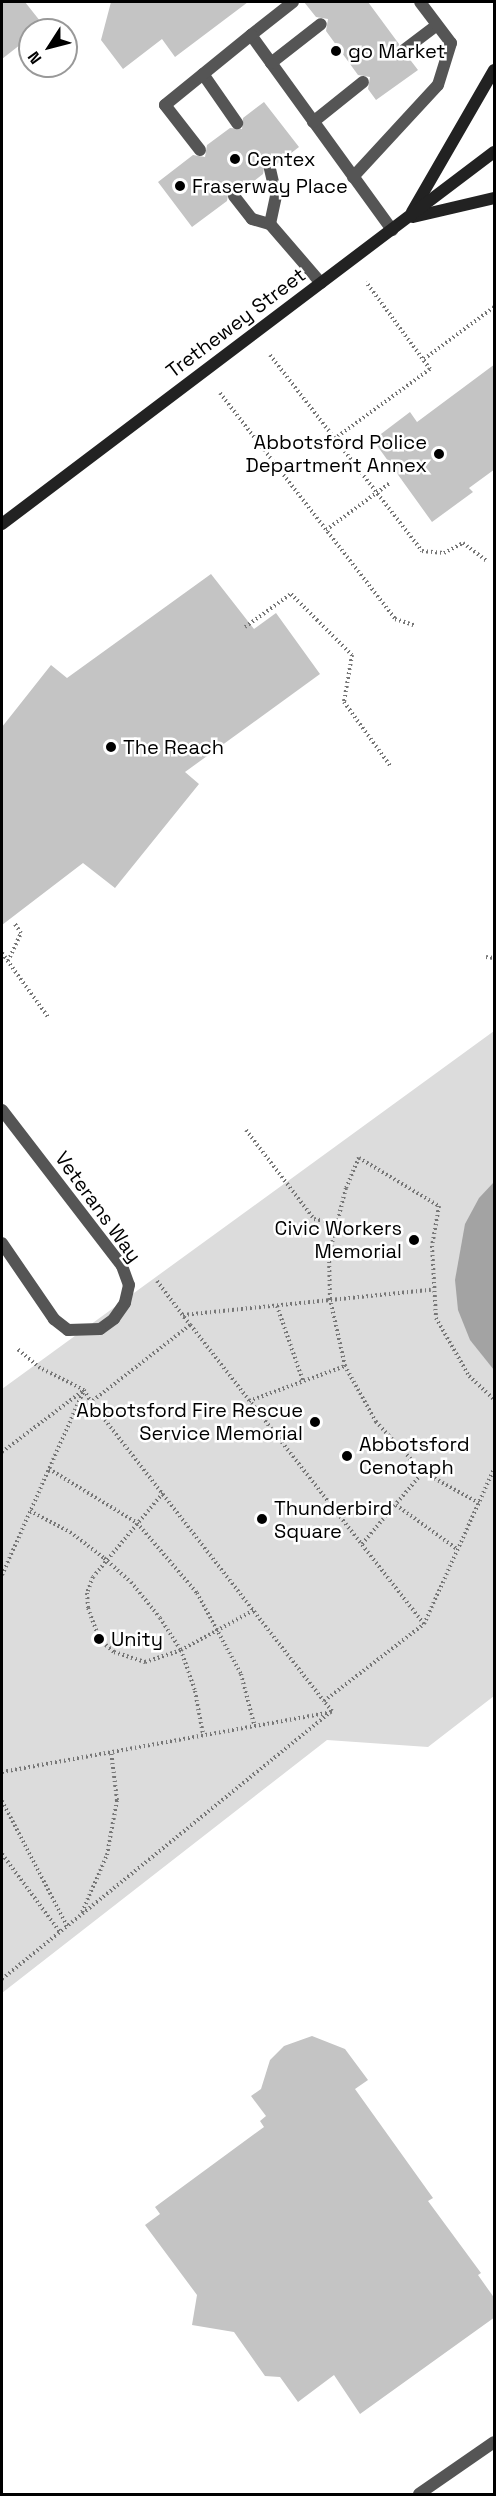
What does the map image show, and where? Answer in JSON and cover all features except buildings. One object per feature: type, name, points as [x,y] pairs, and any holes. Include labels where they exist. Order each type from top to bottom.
[{"type":"main road","points":[[409,218],[495,70]]},
{"type":"main road","name":"Trethewey Street","points":[[2,524],[495,153]]},
{"type":"main road","points":[[409,218],[495,198]]},
{"type":"street","points":[[200,150],[165,105],[293,2]]},
{"type":"street","points":[[353,177],[438,85],[451,43],[420,2]]},
{"type":"street","points":[[272,63],[321,24]]},
{"type":"street","points":[[404,51],[437,25]]},
{"type":"street","points":[[251,35],[392,230]]},
{"type":"street","points":[[203,74],[237,123]]},
{"type":"street","points":[[313,122],[363,82]]},
{"type":"street","points":[[270,169],[276,195],[270,224]]},
{"type":"street","points":[[234,196],[252,219],[270,224],[321,283]]},
{"type":"street","name":"Veterans Way","points":[[2,1110],[122,1266],[129,1285],[125,1303],[114,1319],[100,1329],[68,1330],[54,1319],[2,1243]]},
{"type":"street","points":[[419,2494],[495,2442]]},
{"type":"path","points":[[334,440],[430,369],[350,261]]},
{"type":"path","points":[[423,359],[495,307]]},
{"type":"path","points":[[254,334],[422,551],[444,554],[464,543],[488,562]]},
{"type":"path","points":[[203,372],[395,619],[414,625]]},
{"type":"path","points":[[326,530],[390,483]]},
{"type":"path","points":[[245,627],[291,594],[352,655],[344,702],[391,767]]},
{"type":"path","points":[[8,962],[21,933],[15,924]]},
{"type":"path","points":[[2,952],[48,1017]]},
{"type":"path","points":[[486,957],[495,958]]},
{"type":"path","points":[[246,1130],[314,1219],[336,1223]]},
{"type":"path","points":[[479,1503],[423,1472],[376,1422],[345,1366],[330,1299],[329,1255],[336,1223],[359,1158],[439,1206],[432,1246],[431,1290],[436,1318],[469,1376],[495,1399]]},
{"type":"path","points":[[183,1315],[431,1290]]},
{"type":"path","points":[[278,1306],[303,1381]]},
{"type":"path","points":[[91,1402],[190,1325],[424,1624]]},
{"type":"path","points":[[16,1348],[40,1368],[84,1390],[332,1712]]},
{"type":"path","points":[[249,1401],[345,1366]]},
{"type":"path","points":[[2,1452],[84,1390]]},
{"type":"path","points":[[2,1575],[84,1390]]},
{"type":"path","points":[[49,1469],[136,1523],[197,1593],[241,1674],[254,1724]]},
{"type":"path","points":[[324,1701],[424,1624],[495,1469]]},
{"type":"path","points":[[362,1544],[423,1472]]},
{"type":"path","points":[[163,1493],[104,1558],[87,1593],[91,1624],[99,1639],[114,1652],[145,1662],[181,1650],[254,1610]]},
{"type":"path","points":[[396,1505],[457,1549]]},
{"type":"path","points":[[30,1511],[70,1532],[132,1582],[181,1650],[195,1691],[203,1734]]},
{"type":"path","points":[[2,1772],[254,1724],[332,1712]]},
{"type":"path","points":[[2,1979],[332,1712]]},
{"type":"path","points":[[81,1914],[107,1855],[117,1800],[111,1750]]},
{"type":"path","points":[[2,1801],[66,1926]]},
{"type":"path","points":[[2,1854],[60,1932]]},
{"type":"shaded area","points":[[494,1031],[494,1696],[428,1747],[327,1740],[2,1993],[2,1389]]},
{"type":"shaded area","points":[[494,1182],[494,1370],[470,1340],[458,1310],[455,1280],[465,1224],[479,1198]]},
{"type":"place","name":"go Market","points":[[336,51]]},
{"type":"place","name":"Centex","points":[[235,159]]},
{"type":"place","name":"Fraserway Place","points":[[180,186]]},
{"type":"place","name":"Abbotsford Police Department Annex","points":[[439,454]]},
{"type":"place","name":"The Reach","points":[[111,747]]},
{"type":"place","name":"Civic Workers Memorial","points":[[414,1240]]},
{"type":"place","name":"Abbotsford Fire Rescue Service Memorial","points":[[315,1422]]},
{"type":"place","name":"Abbotsford Cenotaph","points":[[347,1456]]},
{"type":"place","name":"Thunderbird Square","points":[[262,1519]]},
{"type":"place","name":"Unity","points":[[99,1639]]}]
